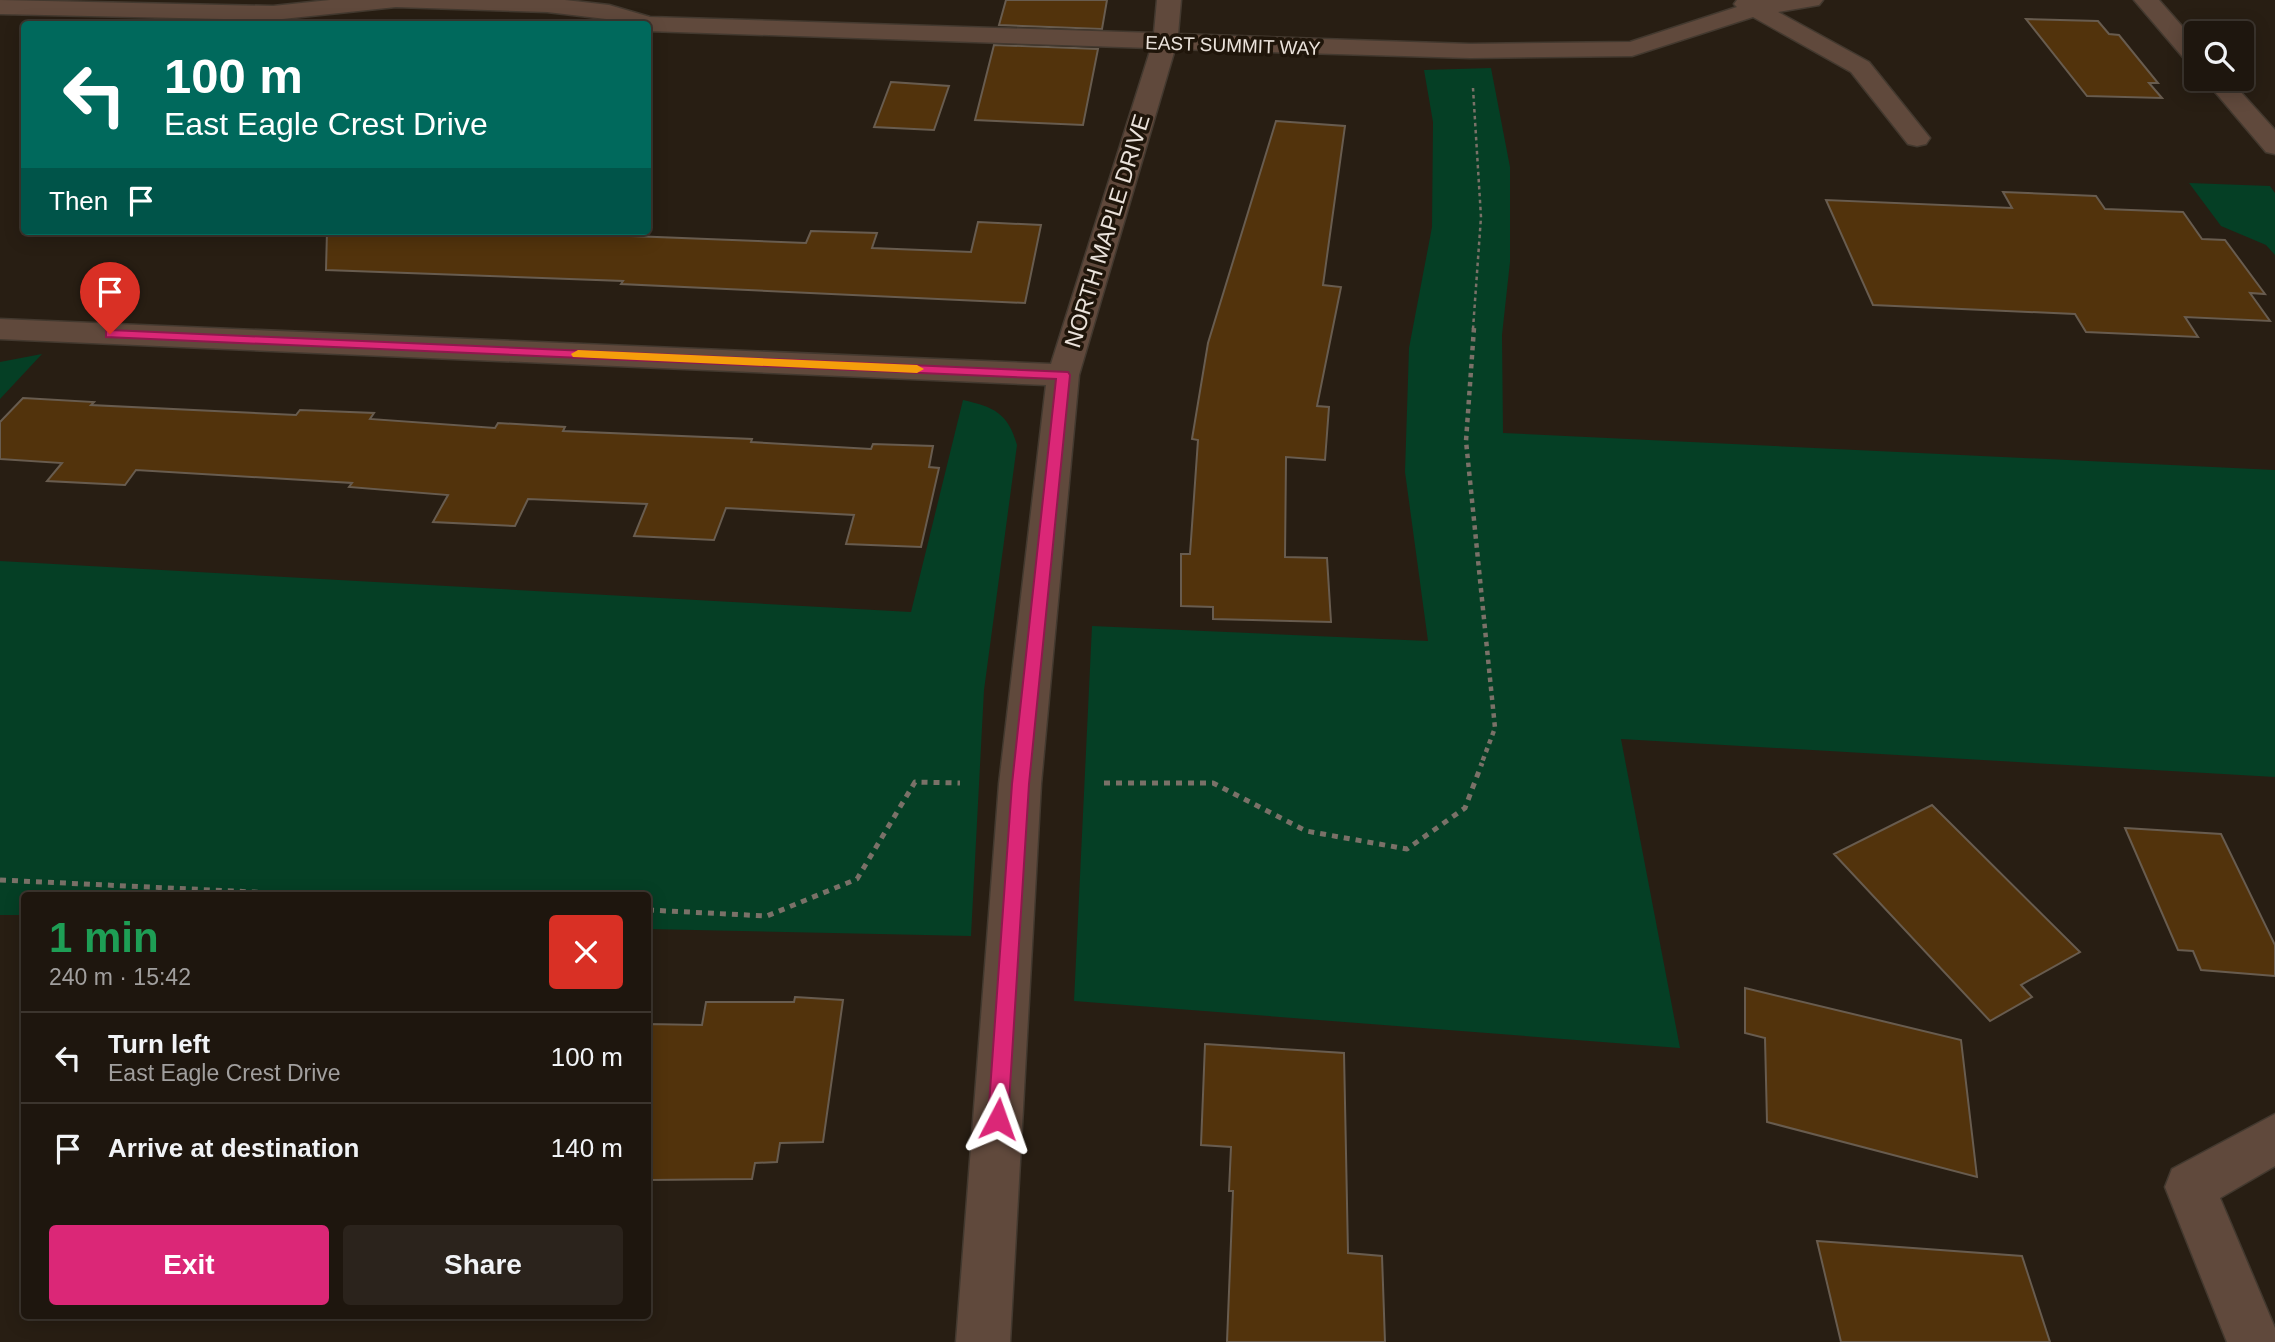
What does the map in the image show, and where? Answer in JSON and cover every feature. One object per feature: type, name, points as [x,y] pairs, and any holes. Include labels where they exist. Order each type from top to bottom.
[{"type":"street","name":"EAST SUMMIT WAY","points":[[0,7],[273,13],[396,0],[533,4],[609,12],[637,21]]},
{"type":"street","name":"NORTH MAPLE DRIVE","points":[[982,1342],[1020,784],[1063,375],[1165,43],[1169,0]]},
{"type":"street","name":"EAST SUMMIT WAY","points":[[651,24],[1470,51],[1632,49],[1746,4],[1811,0]]},
{"type":"street","points":[[2146,0],[2184,43]]},
{"type":"street","points":[[1746,4],[1860,67],[1917,138]]},
{"type":"street","name":"EAST SUMMIT WAY","points":[[273,13],[298,21]]},
{"type":"street","points":[[2227,91],[2275,146]]},
{"type":"street","points":[[0,329],[1063,375]]},
{"type":"street","points":[[2254,1342],[2190,1187],[2275,1139]]},
{"type":"path","points":[[1104,783],[1213,783],[1306,831],[1407,849],[1465,808],[1495,728],[1465,441],[1481,217],[1472,76]]},
{"type":"path","points":[[651,910],[767,916],[857,879],[915,782],[960,783]]},
{"type":"path","points":[[0,880],[254,892]]},
{"type":"green space","points":[[1491,68],[1510,167],[1510,262],[1502,335],[1503,433],[2275,470],[2275,777],[1621,739],[1680,1048],[1074,1001],[1092,626],[1428,641],[1405,472],[1409,348],[1432,227],[1433,122],[1424,70]]},
{"type":"green space","points":[[2189,183],[2270,186],[2275,193],[2275,255],[2266,245],[2221,226]]},
{"type":"green space","points":[[42,354],[0,399],[0,362]]},
{"type":"green space","points":[[963,400],[983,405],[1004,419],[1017,445],[984,690],[971,936],[651,929],[651,892],[21,892],[21,915],[0,915],[0,561],[911,612]]},
{"type":"building","points":[[1006,0],[1107,0],[1102,29],[999,25]]},
{"type":"building","points":[[2026,19],[2098,21],[2109,34],[2119,35],[2158,83],[2149,83],[2162,98],[2087,96]]},
{"type":"building","points":[[994,45],[1098,49],[1083,125],[975,120]]},
{"type":"building","points":[[891,82],[949,86],[934,130],[874,127]]},
{"type":"building","points":[[1276,121],[1345,126],[1323,285],[1341,287],[1317,406],[1329,407],[1325,460],[1286,457],[1285,557],[1327,558],[1331,622],[1213,619],[1213,607],[1181,606],[1181,554],[1190,554],[1198,440],[1192,439],[1208,343]]},
{"type":"building","points":[[2003,192],[2096,196],[2105,209],[2183,212],[2202,239],[2225,240],[2265,294],[2250,293],[2270,321],[2185,317],[2198,337],[2086,332],[2075,314],[1873,305],[1826,200],[2012,208]]},
{"type":"building","points":[[978,222],[1041,225],[1025,303],[621,284],[623,281],[326,270],[327,235],[632,235],[806,243],[811,231],[877,233],[872,248],[971,252]]},
{"type":"building","points":[[23,398],[94,402],[91,405],[296,415],[300,410],[374,413],[370,419],[495,428],[498,423],[565,427],[563,431],[752,439],[751,442],[871,449],[873,444],[933,446],[929,467],[939,468],[921,547],[846,544],[854,515],[726,508],[714,540],[634,536],[647,504],[528,499],[515,526],[433,522],[448,495],[349,487],[352,483],[136,470],[125,485],[47,481],[62,463],[0,459],[0,422]]},
{"type":"building","points":[[1932,805],[2080,952],[2021,985],[2032,997],[1990,1021],[1834,854]]},
{"type":"building","points":[[2125,828],[2221,834],[2275,945],[2275,976],[2201,970],[2193,951],[2178,950]]},
{"type":"building","points":[[1745,988],[1961,1040],[1977,1177],[1767,1122],[1765,1038],[1745,1033]]},
{"type":"building","points":[[795,997],[843,1000],[823,1142],[780,1143],[777,1162],[755,1163],[752,1179],[651,1180],[651,1024],[702,1025],[706,1002],[794,1002]]},
{"type":"building","points":[[1205,1044],[1344,1053],[1348,1253],[1382,1256],[1385,1342],[1227,1342],[1233,1191],[1229,1191],[1231,1147],[1201,1145]]},
{"type":"building","points":[[1817,1241],[2022,1256],[2050,1342],[1841,1342]]},
{"type":"slow traffic","points":[[578,354],[917,369]]},
{"type":"route","points":[[110,334],[1063,375],[1020,784],[998,1119]]}]
